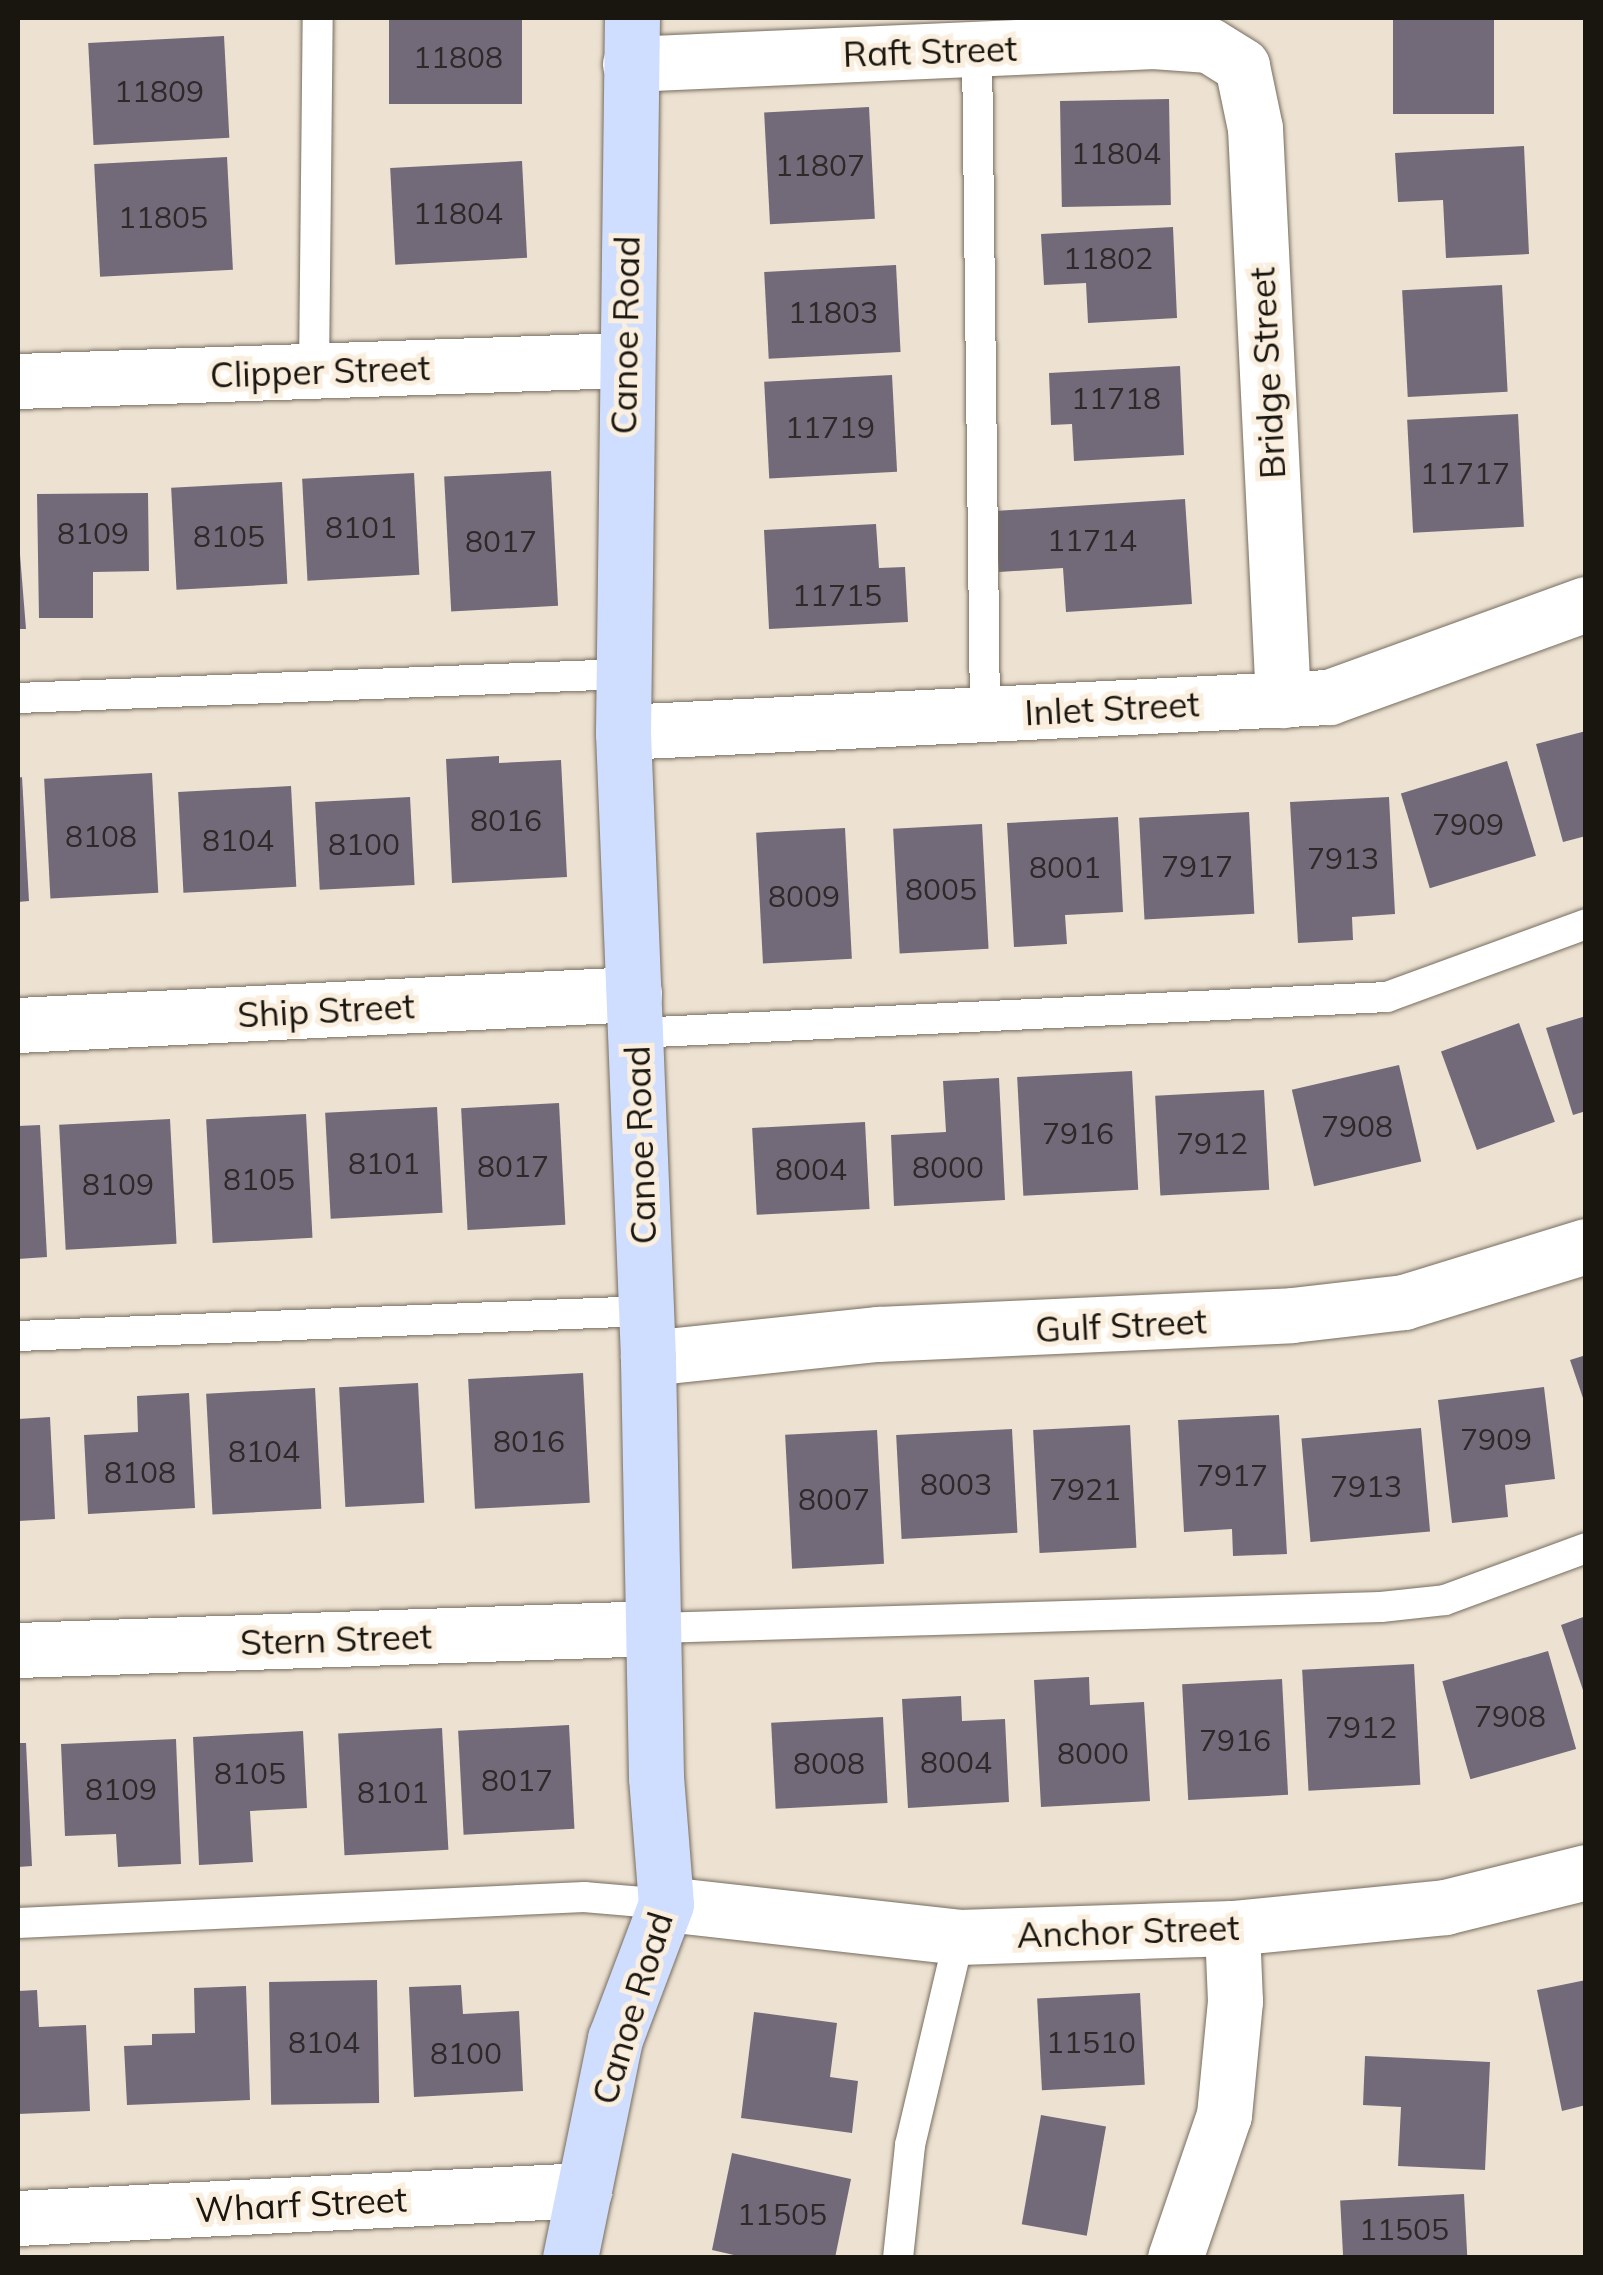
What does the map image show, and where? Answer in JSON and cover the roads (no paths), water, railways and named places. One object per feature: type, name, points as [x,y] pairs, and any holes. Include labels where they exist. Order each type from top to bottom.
[{"type":"street","name":"Raft Street","points":[[631,41],[978,49],[1153,42],[1209,45],[1228,54]]},
{"type":"street","name":"Canoe Road","points":[[570,2258],[615,2039],[666,1904],[623,732],[623,360],[631,41]]},
{"type":"street","name":"Bridge Street","points":[[1228,54],[1250,89],[1255,128],[1282,700]]},
{"type":"street","name":"Clipper Street","points":[[18,381],[623,360]]},
{"type":"street","name":"Inlet Street","points":[[623,732],[1329,696],[1586,604]]},
{"type":"street","name":"Ship Street","points":[[18,1025],[635,1014]]},
{"type":"street","name":"Gulf Street","points":[[647,1334],[878,1334],[1156,1326],[1292,1315],[1404,1302],[1586,1246]]},
{"type":"street","name":"Stern Street","points":[[18,1650],[655,1628]]},
{"type":"street","name":"Anchor Street","points":[[666,1904],[959,1937],[1232,1928],[1445,1907],[1586,1872]]},
{"type":"street","points":[[1175,2258],[1224,2115],[1235,2001],[1232,1928]]},
{"type":"street","name":"Wharf Street","points":[[18,2218],[584,2190]]},
{"type":"lane","points":[[314,371],[318,18]]},
{"type":"lane","points":[[978,49],[986,714]]},
{"type":"lane","points":[[18,698],[623,674]]},
{"type":"lane","points":[[635,1014],[1388,996],[1586,924]]},
{"type":"lane","points":[[18,1336],[647,1334]]},
{"type":"lane","points":[[655,1628],[1381,1607],[1445,1600],[1586,1548]]},
{"type":"lane","points":[[18,1923],[584,1897],[666,1904]]},
{"type":"lane","points":[[898,2258],[910,2145],[959,1937]]}]
